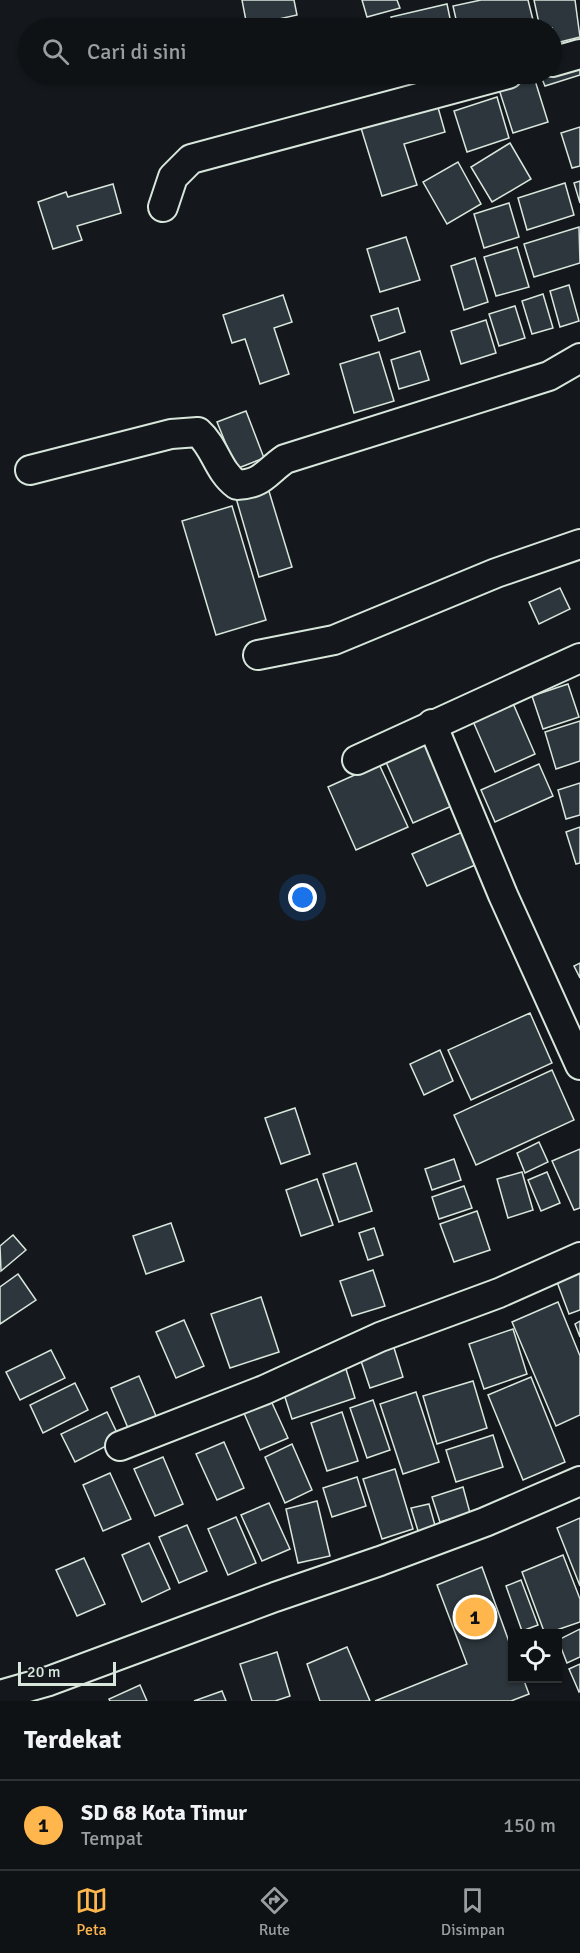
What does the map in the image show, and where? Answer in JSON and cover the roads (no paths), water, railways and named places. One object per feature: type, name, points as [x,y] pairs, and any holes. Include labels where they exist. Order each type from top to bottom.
[{"type":"street","points":[[562,59],[580,54]]},
{"type":"street","points":[[163,207],[173,177],[190,159],[471,84]]},
{"type":"street","points":[[30,470],[171,434],[198,432],[211,447],[224,475],[237,485],[247,485],[272,472],[285,459],[549,376],[580,358]]},
{"type":"street","points":[[258,655],[334,640],[496,573],[580,544]]},
{"type":"street","points":[[357,760],[580,658]]},
{"type":"street","points":[[432,724],[503,895],[580,1065]]},
{"type":"street","points":[[120,1446],[264,1390],[380,1337],[499,1293],[580,1257]]},
{"type":"street","points":[[0,1695],[53,1691],[485,1522],[580,1480]]},
{"type":"place","name":"SD 68 Kota Timur","points":[[475,1617]]}]
